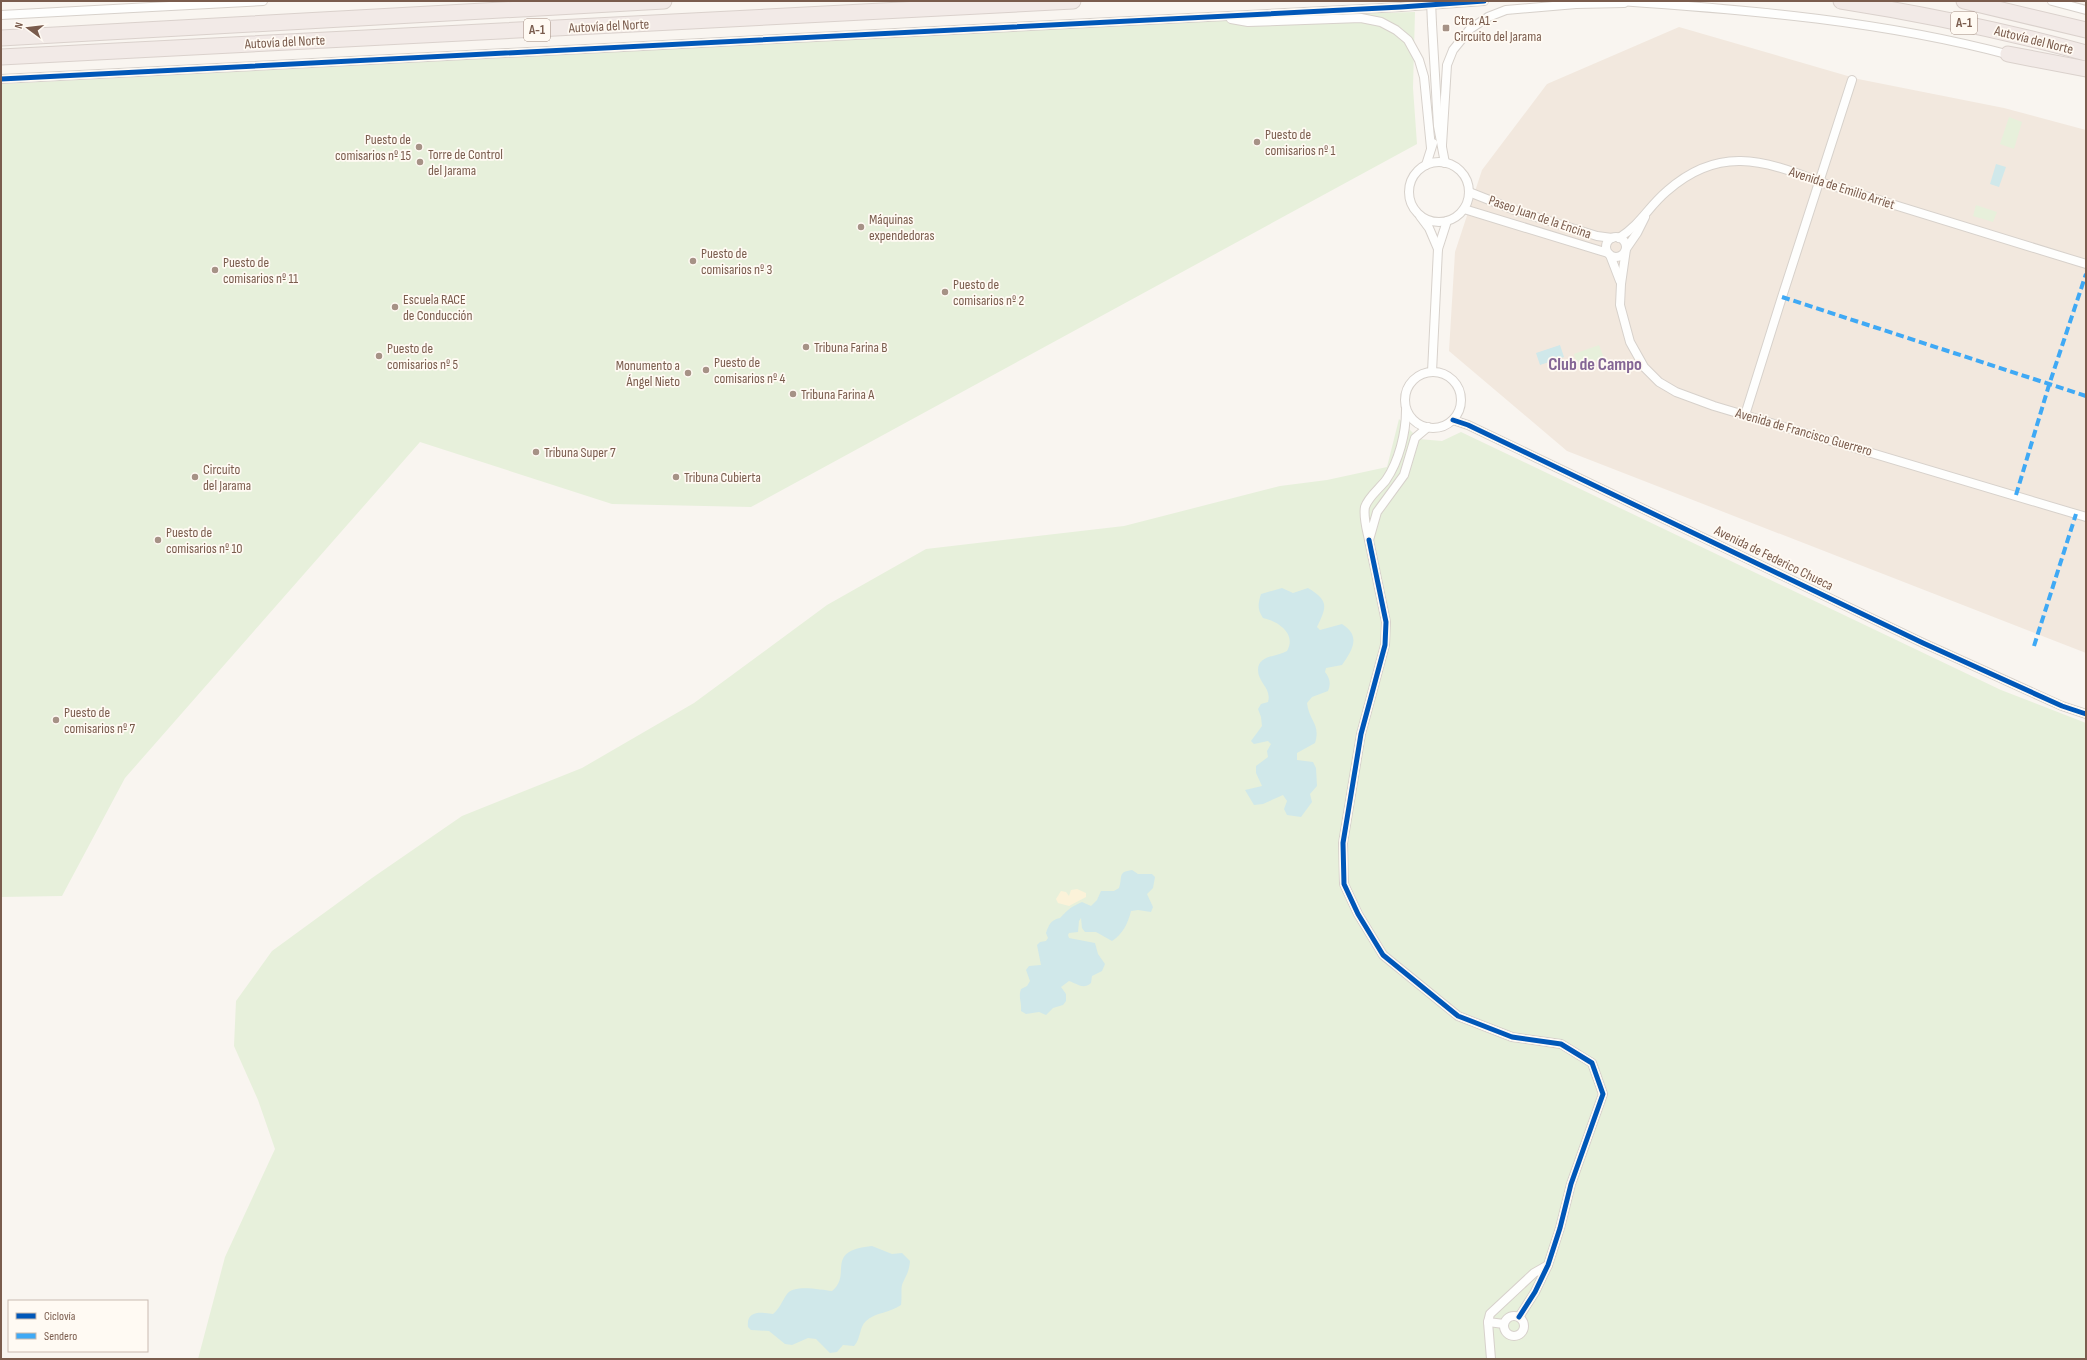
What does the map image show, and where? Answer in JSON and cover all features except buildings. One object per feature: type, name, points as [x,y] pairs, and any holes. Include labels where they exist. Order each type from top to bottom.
[{"type":"highway","name":"Autovía del Norte","points":[[1,38],[664,1]]},
{"type":"highway","name":"Autovía del Norte","points":[[1,57],[1073,1]]},
{"type":"highway","name":"Autovía del Norte","points":[[1841,1],[1921,14],[2027,37],[2086,53]]},
{"type":"highway","name":"Autovía del Norte","points":[[1964,1],[2086,30]]},
{"type":"highway","points":[[2008,54],[2086,69]]},
{"type":"street","points":[[1,15],[263,1]]},
{"type":"street","points":[[1431,1],[1438,126],[1445,163]]},
{"type":"street","points":[[1,79],[1484,1]]},
{"type":"street","points":[[1620,1],[1775,13],[1846,22],[2008,54],[2086,77]]},
{"type":"street","points":[[2052,1],[2086,10]]},
{"type":"street","points":[[1442,145],[1447,65],[1453,50],[1470,29],[1488,17],[1506,10],[1576,4],[1644,3]]},
{"type":"street","points":[[1216,16],[1248,22],[1362,18],[1381,22],[1396,30],[1408,40],[1420,60],[1424,77],[1431,148]]},
{"type":"street","points":[[1745,415],[1852,80]]},
{"type":"street","points":[[1426,165],[1438,126]]},
{"type":"street","name":"Avenida de Emilio Arriet","points":[[1616,238],[1631,230],[1645,217],[1665,192],[1683,178],[1705,166],[1729,160],[1752,162],[1791,171],[1820,182],[2086,264]]},
{"type":"street","points":[[1419,214],[1427,220],[1437,222],[1454,219],[1464,209],[1470,192],[1468,182],[1463,173],[1455,166],[1435,162],[1426,165],[1414,177],[1410,184],[1411,201],[1419,214],[1429,228],[1438,249]]},
{"type":"street","name":"Paseo Juan de la Encina","points":[[1470,192],[1517,211],[1590,234],[1616,238]]},
{"type":"street","name":"Paseo Juan de la Encina","points":[[1464,209],[1609,254]]},
{"type":"street","points":[[1621,284],[1626,249],[1625,242],[1616,238],[1606,243],[1609,254],[1620,256],[1626,249],[1637,233],[1645,217]]},
{"type":"street","points":[[1432,372],[1438,249],[1447,221]]},
{"type":"street","name":"Avenida de Francisco Guerrero","points":[[1609,254],[1621,284],[1620,305],[1630,342],[1644,367],[1659,382],[1676,392],[1745,415],[2086,517]]},
{"type":"street","points":[[1406,410],[1415,423],[1434,429],[1453,420],[1461,406],[1459,389],[1452,380],[1443,374],[1432,372],[1422,374],[1409,385],[1404,399],[1406,426],[1397,457],[1386,479],[1366,505],[1364,513],[1386,622],[1385,645],[1358,753],[1343,843],[1344,884],[1358,914],[1383,955],[1458,1016],[1512,1038],[1561,1044],[1592,1063],[1603,1094],[1572,1184],[1548,1265],[1535,1292],[1519,1317]]},
{"type":"street","name":"Avenida de Federico Chueca","points":[[1453,420],[1475,429],[1923,643],[2040,696],[2086,714]]},
{"type":"street","points":[[1369,540],[1377,512],[1404,475],[1415,438],[1428,427]]},
{"type":"street","points":[[1369,501],[1376,502],[1377,512]]},
{"type":"street","points":[[1491,1359],[1488,1322],[1490,1314],[1534,1273],[1548,1265]]},
{"type":"street","points":[[1512,1315],[1519,1317],[1522,1319],[1524,1326],[1522,1333],[1516,1336],[1509,1334],[1504,1328],[1507,1318],[1512,1315]]},
{"type":"street","points":[[1488,1322],[1504,1324]]},
{"type":"shaded area","name":"Club de Campo","points":[[1679,27],[1858,79],[2004,108],[2086,130],[2086,653],[1567,451],[1449,351],[1455,252],[1482,170],[1547,84]]},
{"type":"green space","name":"Circuito del Jarama","points":[[1415,12],[1413,88],[1417,144],[751,507],[612,504],[420,442],[125,778],[62,896],[1,897],[1,84],[1315,15]]},
{"type":"green space","points":[[2009,117],[2022,122],[2014,149],[2000,144]]},
{"type":"green space","points":[[1976,205],[1997,212],[1993,222],[1973,216]]},
{"type":"green space","points":[[1599,345],[1604,358],[1578,367],[1574,354]]},
{"type":"green space","points":[[1399,419],[1419,439],[1442,441],[1461,432],[2001,690],[2086,723],[2086,1359],[198,1359],[225,1257],[275,1149],[258,1100],[234,1046],[236,1001],[272,951],[372,878],[462,816],[582,768],[694,703],[827,605],[926,549],[1124,526],[1280,486],[1327,480],[1387,467]]},
{"type":"sand","points":[[1077,889],[1086,893],[1086,897],[1069,906],[1058,903],[1056,899],[1061,891],[1066,892],[1069,896],[1071,890]]},
{"type":"water","points":[[1996,164],[2006,167],[1999,187],[1990,184]]},
{"type":"water","points":[[1560,345],[1564,357],[1540,365],[1536,353]]},
{"type":"water","points":[[1282,588],[1293,593],[1308,588],[1320,597],[1324,604],[1323,614],[1317,627],[1320,630],[1342,624],[1352,633],[1353,638],[1352,648],[1342,665],[1326,668],[1325,672],[1330,681],[1328,691],[1312,697],[1307,703],[1317,731],[1315,743],[1297,753],[1297,760],[1313,762],[1316,768],[1317,786],[1310,794],[1312,802],[1301,817],[1287,815],[1284,809],[1287,801],[1283,795],[1263,804],[1254,805],[1245,790],[1262,786],[1256,773],[1256,766],[1268,757],[1267,751],[1271,744],[1268,741],[1254,744],[1251,741],[1262,726],[1258,709],[1261,704],[1268,702],[1269,697],[1267,689],[1260,679],[1258,670],[1259,665],[1269,657],[1287,651],[1290,639],[1288,634],[1280,625],[1263,618],[1259,609],[1259,601],[1261,594]]},
{"type":"water","points":[[1132,870],[1138,874],[1152,874],[1155,877],[1153,888],[1147,894],[1153,907],[1151,912],[1138,910],[1131,911],[1124,928],[1112,941],[1096,932],[1085,932],[1082,928],[1081,918],[1079,921],[1078,932],[1069,933],[1069,938],[1095,943],[1098,954],[1105,964],[1102,971],[1092,976],[1091,983],[1088,985],[1080,986],[1069,981],[1061,987],[1066,994],[1066,1001],[1063,1005],[1053,1008],[1046,1015],[1039,1012],[1026,1014],[1021,1011],[1020,992],[1021,989],[1027,986],[1030,981],[1026,970],[1029,966],[1041,965],[1037,945],[1040,942],[1046,941],[1048,938],[1046,933],[1051,923],[1060,918],[1072,907],[1082,902],[1091,906],[1097,900],[1101,891],[1114,891],[1119,888],[1122,874]]},
{"type":"water","points":[[872,1246],[892,1254],[902,1253],[910,1261],[910,1265],[902,1285],[901,1305],[897,1308],[874,1316],[866,1321],[862,1326],[858,1340],[854,1346],[843,1345],[837,1352],[830,1353],[816,1339],[808,1338],[792,1345],[785,1344],[769,1331],[751,1330],[748,1327],[749,1318],[752,1315],[755,1313],[773,1314],[790,1291],[808,1288],[832,1291],[838,1284],[840,1278],[843,1258],[848,1253],[857,1249]]},
{"type":"marked path","points":[[2016,495],[2049,385],[2086,274]]},
{"type":"marked path","points":[[1782,297],[2086,396]]},
{"type":"marked path","points":[[2034,646],[2076,514]]},
{"type":"cycle path","points":[[1,79],[1401,7],[1484,1]]},
{"type":"cycle path","points":[[1453,420],[1468,425],[1923,643],[2062,706],[2086,714]]},
{"type":"cycle path","points":[[1369,540],[1386,622],[1385,645],[1361,734],[1343,843],[1344,884],[1358,914],[1383,955],[1458,1016],[1512,1037],[1561,1044],[1592,1063],[1603,1094],[1571,1184],[1560,1228],[1548,1265],[1535,1292],[1519,1317]]},
{"type":"place","name":"Ctra. A1 - Circuito del Jarama","points":[[1446,28]]},
{"type":"place","name":"Puesto de comisarios nº 1","points":[[1257,142]]},
{"type":"place","name":"Puesto de comisarios nº 15","points":[[419,147]]},
{"type":"place","name":"Torre de Control del Jarama","points":[[420,162]]},
{"type":"place","name":"Máquinas expendedoras","points":[[861,227]]},
{"type":"place","name":"Puesto de comisarios nº 3","points":[[693,261]]},
{"type":"place","name":"Puesto de comisarios nº 11","points":[[215,270]]},
{"type":"place","name":"Puesto de comisarios nº 2","points":[[945,292]]},
{"type":"place","name":"Escuela RACE de Conducción","points":[[395,307]]},
{"type":"place","name":"Tribuna Farina B","points":[[806,347]]},
{"type":"place","name":"Puesto de comisarios nº 5","points":[[379,356]]},
{"type":"place","name":"Puesto de comisarios nº 4","points":[[706,370]]},
{"type":"place","name":"Monumento a Ángel Nieto","points":[[688,373]]},
{"type":"place","name":"Tribuna Farina A","points":[[793,394]]},
{"type":"place","name":"Tribuna Super 7","points":[[536,452]]},
{"type":"place","name":"Circuito del Jarama","points":[[195,477]]},
{"type":"place","name":"Tribuna Cubierta","points":[[676,477]]},
{"type":"place","name":"Puesto de comisarios nº 10","points":[[158,540]]},
{"type":"place","name":"Puesto de comisarios nº 7","points":[[56,720]]},
{"type":"district","name":"Club de Campo","points":[[1595,364]]}]
